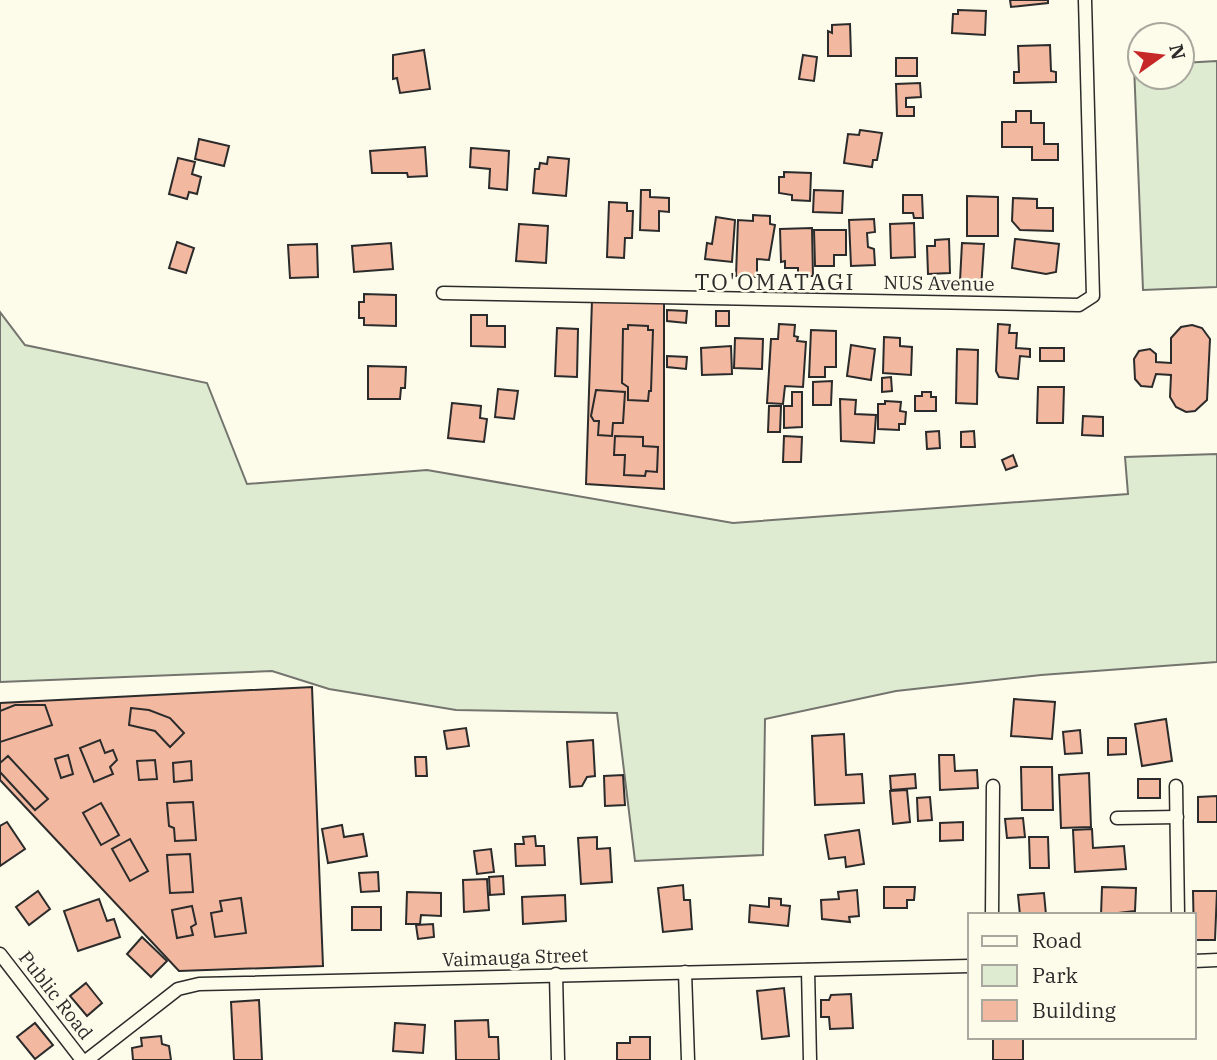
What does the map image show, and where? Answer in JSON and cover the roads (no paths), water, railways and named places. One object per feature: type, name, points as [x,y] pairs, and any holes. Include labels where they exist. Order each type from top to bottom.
[{"type":"street","name":"NUS Avenue","points":[[443,293],[1079,305],[1093,296],[1085,0]]},
{"type":"street","points":[[992,913],[993,786]]},
{"type":"street","points":[[1176,786],[1178,913]]},
{"type":"street","points":[[1117,818],[1177,817]]},
{"type":"street","name":"Public Road","points":[[0,954],[84,1060]]},
{"type":"street","points":[[1196,961],[1217,960]]},
{"type":"street","name":"Vaimauga Street","points":[[84,1060],[178,989],[199,984],[556,974],[968,967]]},
{"type":"street","points":[[808,970],[810,1060]]},
{"type":"street","points":[[685,972],[688,1060]]},
{"type":"street","points":[[556,974],[558,1060]]},
{"type":"district","name":"TO'OMATAGI","points":[[775,282]]}]
